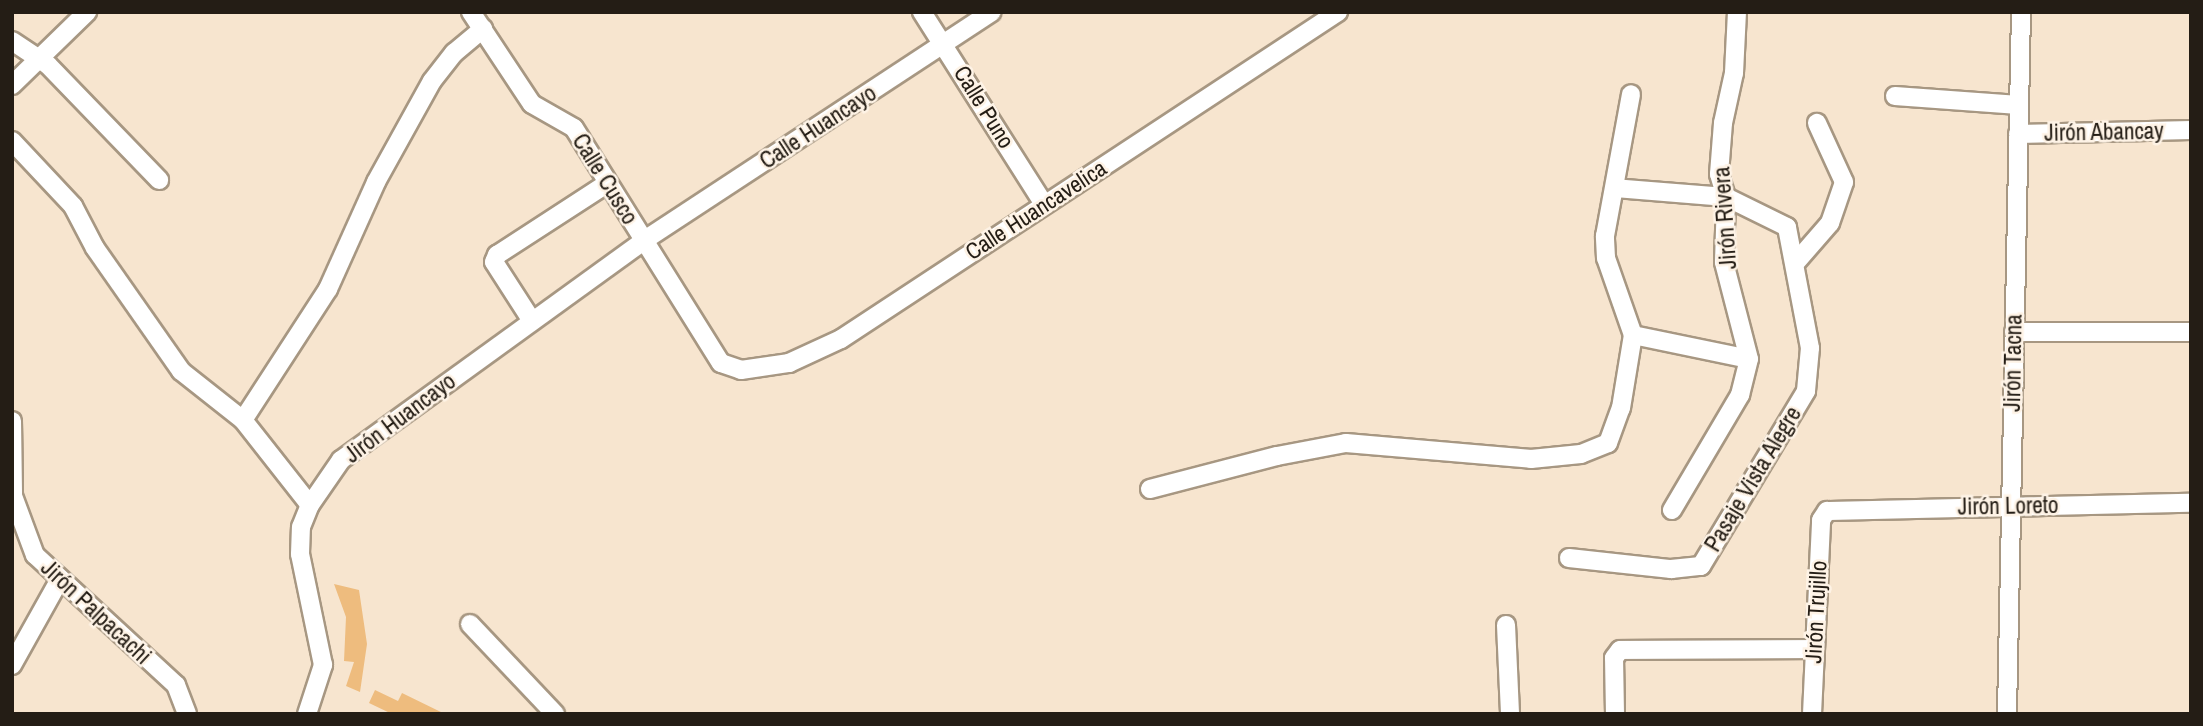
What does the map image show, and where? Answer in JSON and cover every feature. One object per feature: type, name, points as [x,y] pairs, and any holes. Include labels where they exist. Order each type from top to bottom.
[{"type":"street","points":[[12,85],[36,59],[88,12]]},
{"type":"street","name":"Calle Cusco","points":[[471,12],[532,104],[574,128],[721,363]]},
{"type":"street","name":"Calle Puno","points":[[922,12],[1044,204]]},
{"type":"street","name":"Calle Huancayo","points":[[643,241],[992,12]]},
{"type":"street","name":"Calle Huancavelica","points":[[721,363],[741,370],[772,367],[828,347],[1338,12]]},
{"type":"street","name":"Jirón Rivera","points":[[1672,510],[1740,395],[1749,359],[1724,262],[1726,197],[1719,174],[1737,32],[1737,12]]},
{"type":"street","name":"Jirón Tacna","points":[[2007,714],[2021,12]]},
{"type":"street","points":[[243,420],[328,289],[376,182],[432,81],[454,53],[483,29]]},
{"type":"street","points":[[12,41],[48,65],[159,180]]},
{"type":"street","points":[[1150,489],[1277,456],[1346,443],[1531,459],[1581,454],[1608,443],[1621,408],[1633,335],[1606,258],[1605,236],[1631,94]]},
{"type":"street","points":[[1895,96],[2019,106]]},
{"type":"street","points":[[1797,261],[1830,223],[1844,182],[1817,123]]},
{"type":"street","name":"Jirón Abancay","points":[[2018,134],[2191,130]]},
{"type":"street","points":[[12,141],[73,206],[95,248],[181,371],[243,420],[310,505]]},
{"type":"street","points":[[532,321],[494,262],[497,255],[608,183]]},
{"type":"street","points":[[1615,188],[1726,197],[1787,227],[1797,261]]},
{"type":"street","name":"Jirón Huancayo","points":[[313,712],[323,665],[300,554],[301,527],[310,505],[341,460],[643,241]]},
{"type":"street","name":"Pasaje Vista Alegre","points":[[1569,558],[1671,569],[1701,566],[1806,391],[1810,348],[1797,261]]},
{"type":"street","points":[[2014,332],[2191,332]]},
{"type":"street","points":[[1633,335],[1749,359]]},
{"type":"street","name":"Jirón Palpacachi","points":[[12,421],[13,496],[35,555],[59,581],[176,685],[187,714]]},
{"type":"street","name":"Jirón Loreto","points":[[1825,513],[2191,503]]},
{"type":"street","name":"Jirón Trujillo","points":[[1812,714],[1821,520],[1825,513]]},
{"type":"street","points":[[12,665],[59,581]]},
{"type":"street","points":[[470,624],[555,714]]},
{"type":"street","points":[[1506,625],[1510,714]]},
{"type":"street","points":[[1615,714],[1616,652],[1813,649]]},
{"type":"building","points":[[334,584],[359,590],[367,644],[360,692],[346,686],[354,662],[344,661],[346,617]]},
{"type":"building","points":[[375,690],[398,701],[402,693],[445,714],[392,714],[369,703]]}]
